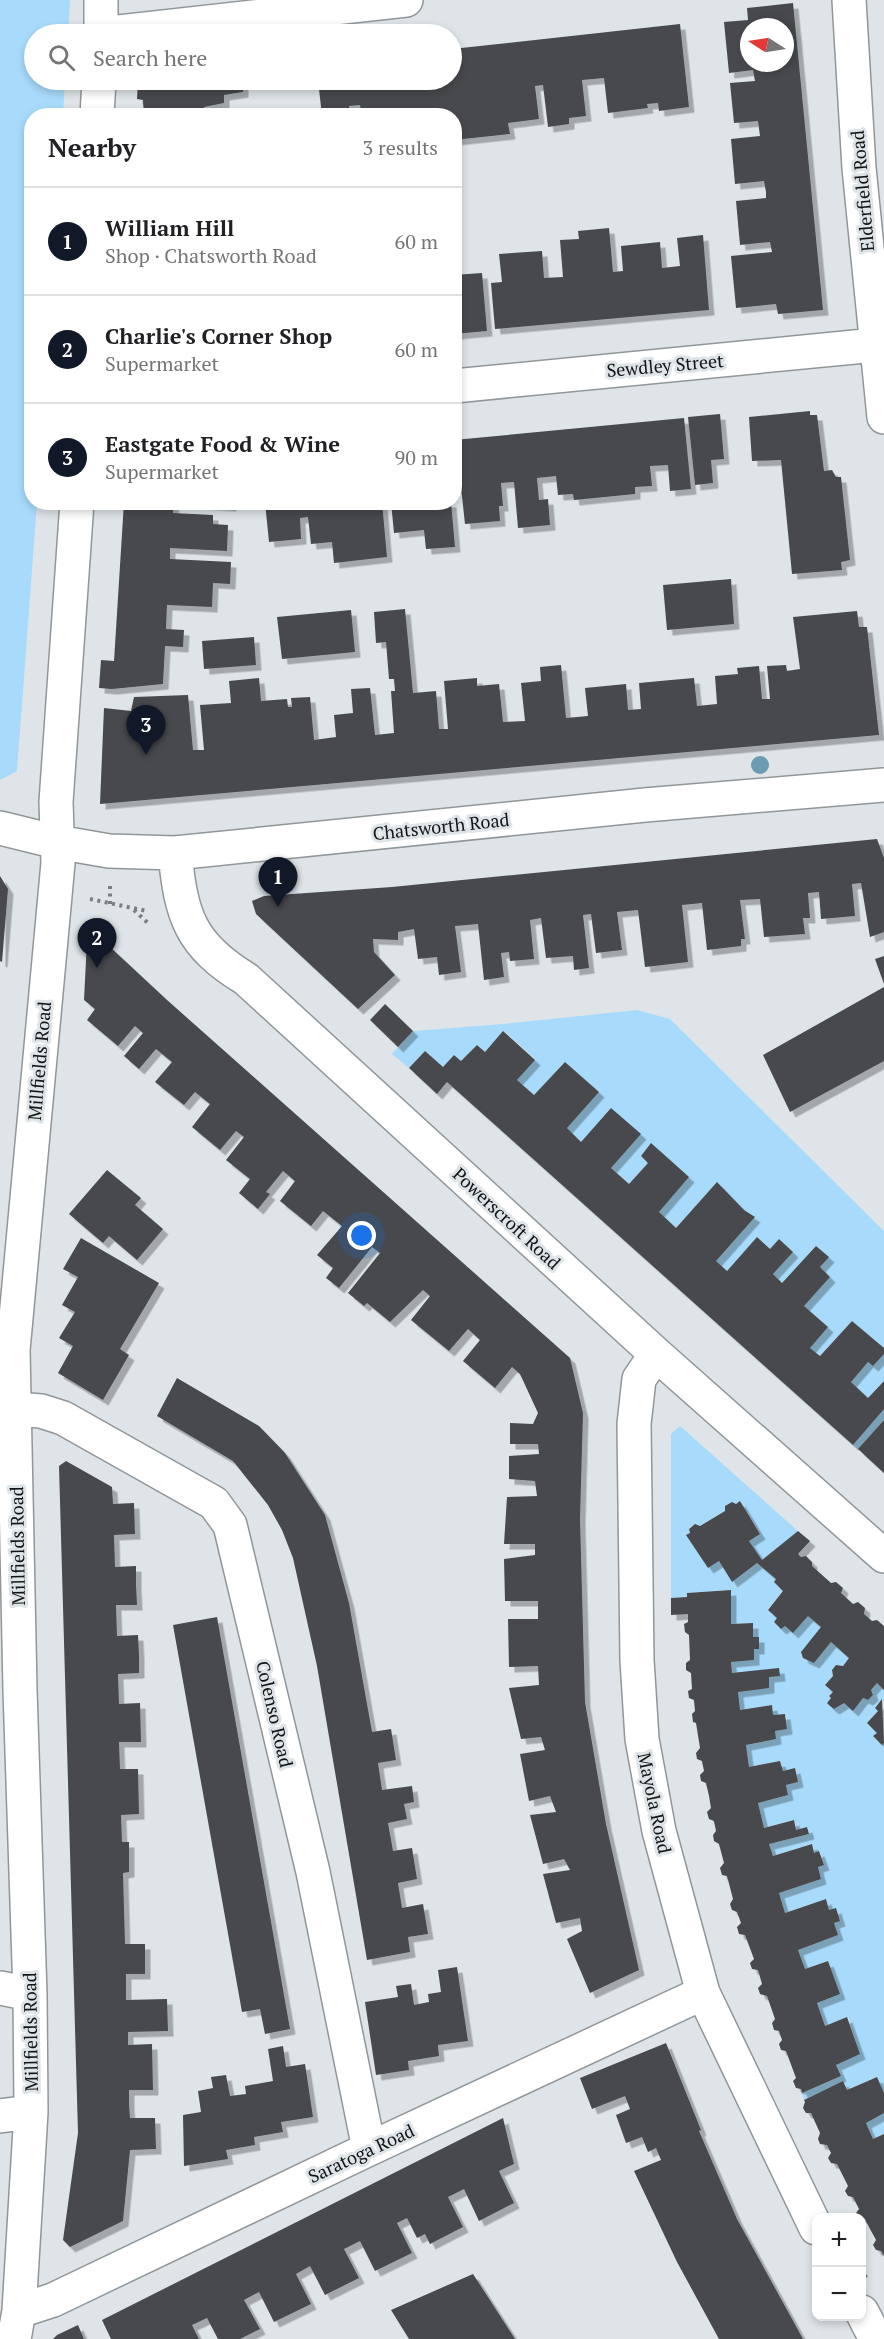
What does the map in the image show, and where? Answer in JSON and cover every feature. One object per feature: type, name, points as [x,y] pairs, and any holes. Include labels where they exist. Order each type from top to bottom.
[{"type":"street","points":[[101,0],[101,24]]},
{"type":"street","points":[[191,24],[406,0]]},
{"type":"street","name":"Elderfield Road","points":[[849,0],[859,168],[876,254],[875,345],[884,417]]},
{"type":"street","points":[[98,108],[99,90]]},
{"type":"street","name":"Sewdley Street","points":[[462,385],[875,345]]},
{"type":"street","name":"Millfields Road","points":[[17,2325],[15,1991],[20,1679],[13,1350],[58,863],[56,802],[76,510]]},
{"type":"street","name":"Chatsworth Road","points":[[0,828],[57,842],[109,851],[176,853],[645,805],[884,785]]},
{"type":"street","name":"Powerscroft Road","points":[[176,853],[178,881],[186,916],[194,933],[207,950],[225,966],[246,979],[656,1354],[884,1556]]},
{"type":"street","name":"Mayola Road","points":[[656,1354],[639,1378],[633,1448],[637,1660],[642,1739],[659,1831],[703,1993],[812,2220]]},
{"type":"street","name":"Colenso Road","points":[[15,1409],[41,1411],[63,1418],[214,1503],[230,1526],[313,1872],[369,2149]]},
{"type":"street","name":"Saratoga Road","points":[[17,2325],[53,2300],[703,1993]]},
{"type":"street","points":[[866,2321],[876,2339]]},
{"type":"shaded area","points":[[0,0],[70,0],[69,24],[24,24],[24,90],[64,90],[63,108],[24,108],[24,510],[36,510],[17,771],[0,780]]},
{"type":"shaded area","points":[[637,1010],[670,1019],[884,1231],[884,1348],[852,1321],[820,1356],[810,1348],[828,1327],[804,1306],[830,1277],[820,1267],[828,1257],[816,1246],[782,1283],[773,1274],[793,1252],[779,1239],[770,1249],[757,1237],[727,1271],[716,1261],[755,1217],[744,1210],[717,1182],[676,1228],[659,1212],[689,1177],[651,1144],[641,1156],[648,1163],[629,1184],[611,1168],[611,1108],[581,1142],[567,1128],[599,1092],[565,1062],[534,1095],[517,1080],[535,1059],[504,1031],[485,1052],[477,1045],[461,1061],[454,1055],[443,1067],[425,1051],[409,1068],[392,1054],[413,1031]]},
{"type":"shaded area","points":[[884,1354],[884,1381],[868,1398],[851,1382],[868,1362],[873,1366]]},
{"type":"shaded area","points":[[884,1409],[884,1420],[858,1449],[853,1445]]},
{"type":"shaded area","points":[[680,1426],[798,1531],[762,1560],[749,1541],[760,1533],[740,1502],[736,1504],[732,1502],[725,1506],[725,1511],[700,1526],[695,1524],[689,1528],[690,1533],[687,1535],[708,1568],[719,1561],[732,1582],[757,1563],[776,1579],[774,1582],[783,1591],[768,1609],[777,1618],[774,1623],[781,1629],[785,1626],[793,1633],[808,1616],[821,1627],[803,1653],[803,1658],[814,1663],[831,1642],[849,1658],[843,1666],[836,1665],[832,1670],[833,1676],[825,1685],[833,1692],[827,1703],[834,1709],[844,1703],[853,1710],[863,1698],[868,1700],[873,1695],[871,1690],[877,1683],[884,1690],[884,1701],[882,1700],[875,1707],[878,1711],[867,1723],[877,1733],[873,1737],[882,1744],[884,1743],[884,2093],[876,2077],[847,2090],[843,2081],[804,2100],[802,2093],[841,2076],[836,2065],[859,2053],[848,2017],[825,2026],[817,2003],[839,1994],[828,1961],[805,1969],[798,1950],[838,1935],[834,1923],[840,1920],[836,1909],[829,1910],[826,1899],[785,1913],[779,1893],[821,1879],[818,1867],[824,1865],[820,1852],[814,1853],[811,1844],[773,1856],[769,1844],[809,1834],[807,1827],[796,1830],[793,1820],[764,1828],[758,1803],[788,1795],[786,1785],[798,1782],[795,1769],[783,1771],[780,1761],[749,1767],[746,1745],[776,1739],[775,1731],[787,1729],[786,1714],[773,1715],[772,1705],[740,1710],[731,1662],[754,1660],[754,1649],[759,1649],[759,1637],[753,1637],[753,1623],[731,1624],[730,1590],[687,1593],[687,1597],[671,1598],[671,1434]]},
{"type":"shaded area","points":[[884,2113],[884,2134],[873,2139],[866,2123]]},
{"type":"building","points":[[793,3],[823,310],[778,314],[776,304],[736,308],[731,256],[772,252],[770,242],[740,245],[736,201],[766,198],[766,192],[764,181],[735,184],[731,139],[760,136],[758,121],[734,123],[730,83],[755,81],[753,72],[794,72],[794,18],[748,18],[747,8]]},
{"type":"building","points":[[740,21],[740,72],[729,73],[724,22]]},
{"type":"building","points":[[680,24],[689,107],[659,111],[658,103],[647,104],[648,108],[608,113],[604,78],[582,80],[586,116],[569,118],[569,124],[548,127],[543,85],[535,86],[539,119],[508,123],[510,134],[462,139],[462,108],[361,108],[360,105],[349,106],[349,108],[321,108],[319,90],[462,90],[462,48]]},
{"type":"building","points":[[137,90],[243,90],[243,92],[224,95],[224,103],[204,108],[144,108],[143,100],[137,99]]},
{"type":"building","points":[[609,228],[613,272],[623,271],[621,246],[660,242],[662,268],[680,266],[677,238],[703,235],[709,310],[495,329],[491,283],[502,282],[499,254],[542,251],[544,278],[563,277],[560,240],[579,239],[578,231]]},
{"type":"building","points":[[482,273],[487,331],[462,333],[462,274]]},
{"type":"building","points":[[810,411],[810,415],[817,415],[824,471],[832,470],[836,477],[841,477],[850,560],[841,562],[842,570],[792,574],[781,460],[752,461],[749,417]]},
{"type":"building","points":[[720,414],[724,459],[711,460],[713,483],[695,485],[688,417]]},
{"type":"building","points":[[684,418],[691,489],[670,491],[668,465],[650,466],[652,486],[635,487],[635,494],[574,500],[573,494],[558,495],[556,476],[537,478],[539,500],[548,499],[550,525],[518,528],[514,482],[501,483],[503,506],[499,506],[500,521],[465,524],[462,496],[462,439]]},
{"type":"building","points":[[123,510],[173,510],[173,513],[213,515],[213,524],[228,525],[227,551],[170,548],[170,559],[231,562],[230,584],[213,583],[212,607],[167,605],[166,629],[184,630],[183,647],[165,646],[163,684],[112,689],[99,688],[101,660],[114,661]]},
{"type":"building","points":[[266,510],[383,510],[387,557],[334,563],[332,542],[311,544],[308,517],[300,518],[301,539],[269,542]]},
{"type":"building","points":[[392,510],[452,510],[455,547],[426,549],[424,530],[394,533]]},
{"type":"building","points":[[731,579],[734,624],[667,630],[663,585]]},
{"type":"building","points":[[405,609],[413,693],[436,691],[439,729],[448,729],[444,681],[477,678],[477,686],[499,684],[503,722],[525,721],[521,683],[541,681],[540,667],[561,665],[566,718],[588,716],[585,688],[626,684],[628,710],[641,709],[639,683],[694,678],[697,706],[717,704],[715,676],[738,674],[737,668],[759,666],[762,699],[770,699],[767,666],[786,665],[787,671],[800,669],[793,617],[857,611],[859,627],[867,627],[879,735],[100,804],[104,708],[131,711],[134,697],[188,695],[193,750],[204,750],[200,705],[231,703],[229,681],[259,678],[261,701],[287,699],[288,707],[292,707],[291,698],[310,697],[314,740],[336,737],[334,715],[353,713],[351,689],[370,688],[375,735],[394,733],[391,691],[395,691],[394,679],[389,679],[386,642],[376,643],[374,612]]},
{"type":"building","points":[[351,610],[355,652],[282,659],[277,617]]},
{"type":"building","points":[[254,637],[256,665],[204,669],[202,641]]},
{"type":"building","points":[[877,839],[884,858],[884,932],[870,937],[861,883],[852,884],[855,916],[821,919],[819,892],[808,893],[810,918],[803,918],[805,934],[764,937],[760,899],[740,900],[745,939],[741,939],[741,946],[707,950],[702,903],[682,905],[688,962],[645,967],[638,910],[617,912],[622,950],[596,953],[591,914],[583,915],[589,968],[574,970],[573,956],[546,958],[541,918],[530,920],[534,959],[510,961],[509,952],[501,953],[504,977],[484,980],[478,924],[455,926],[461,972],[439,975],[437,957],[418,959],[414,929],[398,932],[398,940],[373,939],[374,952],[395,975],[358,1009],[256,914],[252,901],[264,896],[392,887]]},
{"type":"building","points":[[0,876],[8,889],[2,962],[0,961]]},
{"type":"building","points":[[95,933],[167,1000],[570,1358],[583,1413],[580,1519],[585,1702],[606,1824],[639,1970],[590,1993],[567,1939],[582,1931],[580,1918],[556,1923],[543,1874],[570,1870],[564,1859],[543,1864],[530,1815],[556,1812],[550,1796],[529,1801],[520,1754],[545,1750],[541,1737],[521,1739],[509,1688],[539,1685],[538,1666],[509,1667],[508,1619],[538,1619],[538,1601],[505,1601],[504,1559],[535,1555],[535,1544],[504,1544],[507,1497],[537,1496],[535,1481],[509,1479],[509,1456],[539,1454],[538,1444],[510,1444],[510,1423],[533,1424],[538,1413],[520,1374],[512,1367],[495,1388],[463,1361],[480,1340],[468,1329],[449,1351],[411,1320],[430,1296],[423,1290],[390,1322],[367,1303],[364,1306],[348,1293],[380,1253],[372,1247],[339,1288],[326,1278],[333,1268],[317,1255],[342,1226],[323,1211],[311,1226],[280,1201],[295,1181],[283,1171],[266,1192],[270,1194],[258,1209],[239,1193],[250,1179],[226,1160],[244,1137],[236,1131],[220,1150],[192,1127],[210,1104],[195,1092],[184,1105],[155,1082],[172,1062],[156,1049],[139,1069],[124,1056],[143,1033],[135,1026],[118,1046],[87,1020],[95,1009],[84,1000],[87,941]]},
{"type":"building","points":[[884,956],[884,984],[875,959]]},
{"type":"building","points":[[884,987],[884,1061],[790,1112],[763,1055]]},
{"type":"building","points":[[385,1004],[413,1031],[398,1047],[370,1020]]},
{"type":"building","points":[[503,1031],[535,1060],[517,1080],[534,1095],[565,1062],[599,1092],[567,1128],[581,1142],[611,1108],[641,1134],[611,1168],[629,1184],[648,1163],[641,1156],[651,1143],[689,1177],[659,1212],[676,1228],[717,1182],[744,1210],[755,1217],[716,1261],[727,1271],[757,1237],[770,1249],[779,1239],[793,1252],[773,1274],[782,1283],[816,1246],[829,1257],[820,1267],[830,1277],[804,1306],[828,1327],[810,1348],[820,1356],[852,1321],[884,1348],[884,1354],[873,1366],[868,1362],[851,1382],[868,1398],[884,1381],[884,1409],[853,1445],[447,1082],[437,1094],[409,1068],[425,1051],[443,1067],[454,1055],[461,1061],[477,1045],[485,1052]]},
{"type":"building","points":[[107,1170],[141,1198],[135,1205],[163,1229],[137,1260],[109,1236],[103,1243],[69,1214]]},
{"type":"building","points":[[81,1238],[159,1283],[120,1349],[129,1355],[103,1400],[58,1373],[73,1346],[59,1338],[75,1312],[62,1305],[78,1277],[63,1269]]},
{"type":"building","points":[[177,1378],[259,1426],[285,1453],[325,1515],[349,1603],[372,1732],[391,1729],[396,1760],[378,1763],[382,1790],[412,1786],[414,1802],[404,1804],[407,1819],[388,1823],[393,1851],[412,1848],[417,1879],[398,1883],[402,1908],[423,1904],[428,1934],[408,1937],[410,1952],[367,1960],[317,1666],[293,1558],[282,1530],[268,1505],[233,1461],[157,1416]]},
{"type":"building","points":[[884,1420],[884,1473],[858,1449]]},
{"type":"building","points":[[66,1461],[112,1487],[113,1504],[134,1503],[135,1534],[114,1535],[115,1567],[136,1566],[137,1605],[116,1605],[117,1636],[138,1635],[139,1656],[139,1673],[118,1674],[119,1704],[140,1703],[141,1742],[119,1742],[120,1769],[138,1769],[139,1814],[121,1815],[122,1842],[129,1842],[129,1872],[123,1873],[125,1944],[145,1944],[145,1974],[126,1974],[126,2000],[167,1999],[168,2031],[128,2032],[128,2045],[152,2044],[153,2090],[129,2090],[129,2104],[130,2118],[155,2118],[156,2149],[130,2150],[123,2221],[70,2247],[63,2240],[78,2133],[59,1466]]},
{"type":"building","points":[[740,1501],[760,1534],[749,1541],[762,1560],[798,1531],[810,1541],[798,1554],[801,1557],[806,1556],[812,1562],[812,1566],[831,1583],[836,1582],[843,1588],[841,1593],[853,1604],[858,1602],[865,1608],[864,1614],[872,1621],[877,1620],[884,1626],[884,1690],[877,1683],[871,1690],[873,1695],[868,1700],[863,1698],[853,1711],[844,1703],[834,1709],[830,1706],[827,1703],[833,1692],[825,1685],[833,1676],[832,1670],[836,1665],[843,1666],[849,1658],[831,1642],[814,1663],[803,1658],[801,1652],[821,1627],[808,1616],[793,1633],[785,1626],[781,1629],[774,1622],[777,1618],[768,1610],[783,1591],[774,1582],[776,1579],[757,1563],[732,1582],[719,1561],[708,1568],[686,1535],[690,1533],[689,1529],[695,1524],[700,1526],[725,1511],[725,1506]]},
{"type":"building","points":[[731,1590],[731,1624],[753,1623],[753,1637],[759,1637],[759,1649],[754,1649],[754,1660],[731,1662],[732,1673],[779,1668],[780,1676],[769,1677],[769,1688],[738,1692],[740,1710],[772,1705],[773,1715],[785,1714],[787,1729],[775,1731],[776,1739],[746,1745],[749,1767],[780,1761],[783,1771],[795,1768],[798,1782],[786,1785],[788,1795],[758,1803],[764,1828],[794,1820],[796,1830],[807,1827],[809,1834],[769,1844],[773,1856],[812,1844],[814,1853],[819,1851],[824,1865],[818,1867],[821,1879],[779,1893],[785,1913],[826,1899],[829,1910],[836,1908],[840,1921],[834,1923],[838,1935],[798,1950],[805,1969],[828,1961],[840,1994],[817,2003],[825,2026],[847,2017],[860,2054],[836,2065],[841,2076],[802,2093],[793,2081],[796,2078],[786,2051],[781,2050],[779,2044],[782,2040],[779,2031],[774,2030],[772,2023],[775,2019],[767,1996],[760,1994],[758,1988],[762,1984],[758,1970],[752,1969],[750,1963],[754,1959],[745,1935],[739,1934],[737,1927],[741,1923],[737,1912],[732,1910],[730,1904],[733,1899],[727,1876],[722,1875],[720,1868],[724,1863],[719,1844],[714,1841],[713,1835],[716,1831],[714,1821],[709,1819],[707,1812],[711,1808],[706,1783],[701,1781],[700,1775],[704,1771],[702,1761],[697,1759],[696,1753],[700,1748],[696,1723],[693,1722],[692,1714],[695,1711],[694,1700],[689,1698],[688,1691],[692,1689],[691,1673],[686,1670],[686,1663],[690,1660],[689,1635],[685,1632],[684,1624],[688,1622],[688,1614],[671,1615],[671,1598],[687,1597],[687,1593]]},
{"type":"building","points":[[217,1617],[290,2029],[265,2034],[260,2009],[242,2012],[173,1625]]},
{"type":"building","points":[[882,1699],[884,1743],[882,1745],[873,1736],[877,1733],[867,1723],[878,1711],[875,1708]]},
{"type":"building","points":[[457,1967],[468,2041],[438,2045],[439,2056],[408,2061],[409,2070],[376,2075],[365,2002],[398,1997],[396,1986],[411,1984],[414,2005],[429,2002],[428,1994],[441,1992],[438,1970]]},
{"type":"building","points":[[666,2043],[701,2130],[699,2131],[737,2219],[803,2339],[719,2339],[677,2262],[634,2171],[661,2160],[656,2148],[648,2152],[642,2137],[626,2143],[616,2115],[630,2109],[625,2096],[592,2109],[580,2078]]},
{"type":"building","points":[[283,2046],[286,2067],[305,2064],[313,2117],[281,2122],[283,2132],[254,2137],[255,2145],[226,2150],[228,2159],[184,2166],[183,2115],[201,2112],[198,2091],[213,2088],[211,2077],[226,2075],[230,2096],[246,2094],[245,2086],[273,2081],[268,2049]]},
{"type":"building","points":[[877,2077],[884,2093],[884,2113],[866,2123],[873,2139],[884,2134],[884,2256],[873,2245],[876,2240],[866,2221],[866,2213],[856,2213],[859,2209],[853,2197],[848,2196],[845,2191],[848,2186],[837,2164],[831,2163],[828,2158],[831,2153],[827,2145],[820,2144],[818,2139],[820,2133],[811,2113],[806,2113],[803,2108],[804,2100],[843,2081],[847,2090]]},
{"type":"building","points":[[503,2118],[514,2164],[499,2171],[514,2203],[479,2221],[464,2189],[448,2197],[463,2227],[430,2244],[425,2234],[417,2238],[407,2218],[397,2223],[412,2253],[375,2271],[360,2241],[344,2249],[359,2278],[325,2295],[310,2266],[296,2274],[311,2304],[274,2322],[259,2292],[244,2300],[260,2329],[240,2339],[218,2339],[207,2318],[192,2325],[199,2339],[111,2339],[102,2320]]},
{"type":"building","points":[[473,2274],[515,2339],[409,2339],[391,2310]]},
{"type":"building","points":[[78,2325],[84,2339],[53,2339],[57,2335]]},
{"type":"place","name":"Eastgate Food & Wine","points":[[146,755]]},
{"type":"place","name":"William Hill","points":[[278,907]]},
{"type":"place","name":"Charlie's Corner Shop","points":[[97,968]]}]
